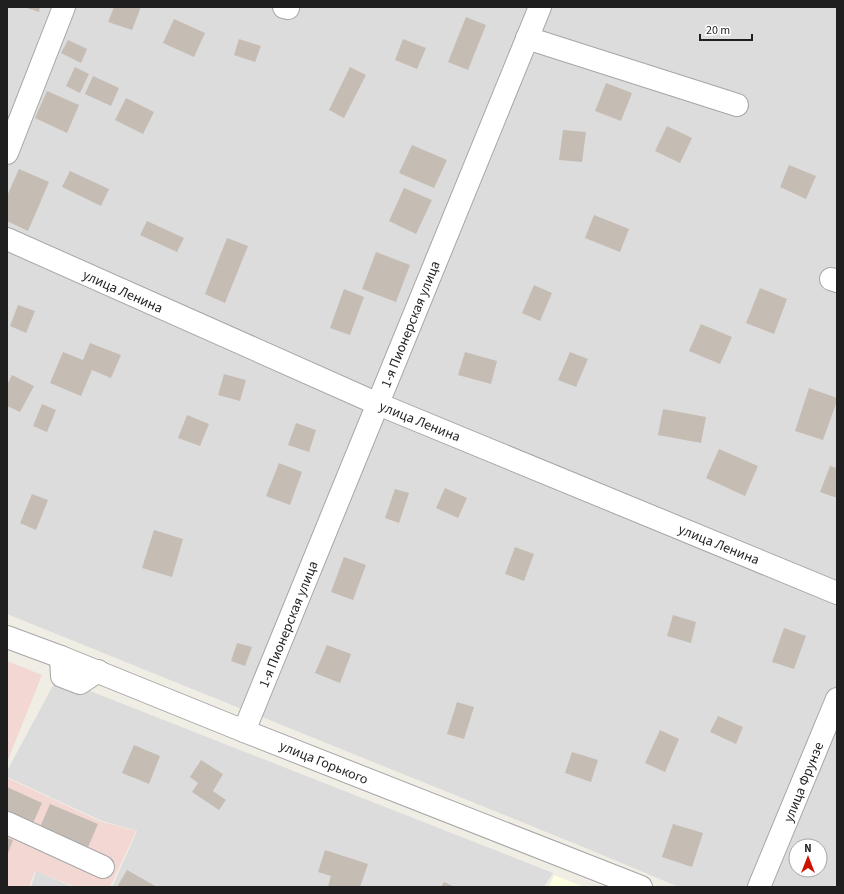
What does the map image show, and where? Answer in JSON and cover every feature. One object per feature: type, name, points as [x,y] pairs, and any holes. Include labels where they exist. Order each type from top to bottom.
[{"type":"street","points":[[7,153],[64,7]]},
{"type":"street","name":"1-я Пионерская улица","points":[[244,731],[540,7]]},
{"type":"street","points":[[527,38],[737,105]]},
{"type":"street","name":"улица Ленина","points":[[7,239],[378,404],[837,593]]},
{"type":"street","name":"улица Горького","points":[[7,638],[61,656],[244,731],[641,887]]},
{"type":"street","name":"улица Фрунзе","points":[[759,887],[837,698]]},
{"type":"street","points":[[7,823],[103,867]]},
{"type":"shaded area","points":[[7,7],[837,7],[837,887],[679,887],[7,614]]},
{"type":"shaded area","points":[[7,661],[42,675],[7,762]]},
{"type":"shaded area","points":[[57,678],[553,873],[544,887],[112,887],[137,831],[102,821],[7,777],[7,771]]},
{"type":"shaded area","points":[[7,778],[102,822],[136,831],[110,887],[76,887],[35,871],[29,887],[7,887]]},
{"type":"shaded area","points":[[36,871],[73,887],[31,887]]},
{"type":"shaded area","points":[[554,875],[584,887],[549,887]]},
{"type":"building","points":[[24,7],[40,7],[39,12]]},
{"type":"building","points":[[114,7],[141,7],[132,30],[108,22]]},
{"type":"building","points":[[466,17],[486,25],[468,70],[448,62]]},
{"type":"building","points":[[174,19],[205,33],[194,57],[163,43]]},
{"type":"building","points":[[239,39],[261,46],[255,62],[234,55]]},
{"type":"building","points":[[403,39],[426,48],[417,69],[395,60]]},
{"type":"building","points":[[68,40],[87,49],[81,63],[61,53]]},
{"type":"building","points":[[75,67],[89,74],[80,93],[66,86]]},
{"type":"building","points":[[350,67],[366,75],[344,118],[329,110]]},
{"type":"building","points":[[93,76],[119,88],[111,106],[85,94]]},
{"type":"building","points":[[606,83],[632,93],[621,121],[595,111]]},
{"type":"building","points":[[47,91],[79,105],[67,133],[35,118]]},
{"type":"building","points":[[126,98],[154,112],[143,134],[115,120]]},
{"type":"building","points":[[667,126],[692,138],[680,163],[655,151]]},
{"type":"building","points":[[563,130],[586,132],[582,162],[559,160]]},
{"type":"building","points":[[412,145],[447,160],[434,188],[399,173]]},
{"type":"building","points":[[789,165],[816,176],[806,199],[780,187]]},
{"type":"building","points":[[19,169],[49,182],[28,231],[7,221],[7,196]]},
{"type":"building","points":[[70,171],[109,189],[101,206],[62,187]]},
{"type":"building","points":[[404,188],[432,200],[416,234],[389,221]]},
{"type":"building","points":[[594,215],[629,229],[620,252],[585,238]]},
{"type":"building","points":[[147,221],[184,238],[177,252],[140,235]]},
{"type":"building","points":[[227,238],[248,246],[225,303],[205,294]]},
{"type":"building","points":[[376,252],[410,265],[396,302],[362,289]]},
{"type":"building","points":[[534,285],[552,293],[540,321],[522,313]]},
{"type":"building","points":[[760,288],[787,299],[774,334],[746,323]]},
{"type":"building","points":[[344,289],[364,297],[350,335],[330,328]]},
{"type":"building","points":[[18,305],[35,311],[26,333],[10,326]]},
{"type":"building","points":[[701,324],[732,337],[720,364],[689,351]]},
{"type":"building","points":[[90,343],[121,355],[111,378],[92,370],[81,396],[50,383],[63,352],[83,360]]},
{"type":"building","points":[[465,352],[497,361],[491,384],[458,375]]},
{"type":"building","points":[[570,352],[588,359],[576,387],[558,380]]},
{"type":"building","points":[[224,374],[246,380],[240,401],[218,395]]},
{"type":"building","points":[[12,375],[34,386],[20,412],[7,406],[7,385]]},
{"type":"building","points":[[809,388],[837,398],[823,440],[795,431]]},
{"type":"building","points":[[42,404],[56,410],[47,432],[33,426]]},
{"type":"building","points":[[663,409],[706,417],[701,443],[658,435]]},
{"type":"building","points":[[187,415],[209,424],[200,446],[178,438]]},
{"type":"building","points":[[296,423],[316,430],[309,452],[288,445]]},
{"type":"building","points":[[719,449],[758,466],[745,496],[706,478]]},
{"type":"building","points":[[279,463],[302,472],[290,505],[266,496]]},
{"type":"building","points":[[830,466],[837,468],[837,498],[820,492]]},
{"type":"building","points":[[445,488],[467,498],[458,518],[436,508]]},
{"type":"building","points":[[395,489],[409,493],[399,523],[385,518]]},
{"type":"building","points":[[32,494],[48,500],[36,530],[20,523]]},
{"type":"building","points":[[154,530],[183,539],[172,577],[142,568]]},
{"type":"building","points":[[515,547],[534,554],[524,581],[505,574]]},
{"type":"building","points":[[344,557],[366,565],[353,600],[331,592]]},
{"type":"building","points":[[673,615],[696,622],[691,643],[667,636]]},
{"type":"building","points":[[784,628],[806,636],[794,669],[772,662]]},
{"type":"building","points":[[237,643],[252,647],[245,666],[231,661]]},
{"type":"building","points":[[327,645],[351,654],[340,683],[315,673]]},
{"type":"building","points":[[457,702],[474,707],[464,739],[447,734]]},
{"type":"building","points":[[718,716],[743,727],[736,744],[710,732]]},
{"type":"building","points":[[660,730],[679,739],[665,772],[645,763]]},
{"type":"building","points":[[134,745],[160,756],[149,784],[122,773]]},
{"type":"building","points":[[572,752],[598,760],[591,782],[565,773]]},
{"type":"building","points":[[201,760],[223,774],[213,791],[226,800],[219,810],[192,792],[198,783],[190,777]]},
{"type":"building","points":[[7,787],[42,803],[33,823],[7,811]]},
{"type":"building","points":[[50,804],[98,824],[88,847],[40,827]]},
{"type":"building","points":[[673,824],[703,833],[692,867],[662,857]]},
{"type":"building","points":[[7,838],[13,840],[7,856]]},
{"type":"building","points":[[325,850],[368,864],[360,887],[328,887],[331,876],[318,872]]},
{"type":"building","points":[[127,870],[157,887],[117,887]]},
{"type":"building","points":[[444,882],[455,887],[441,887]]}]
